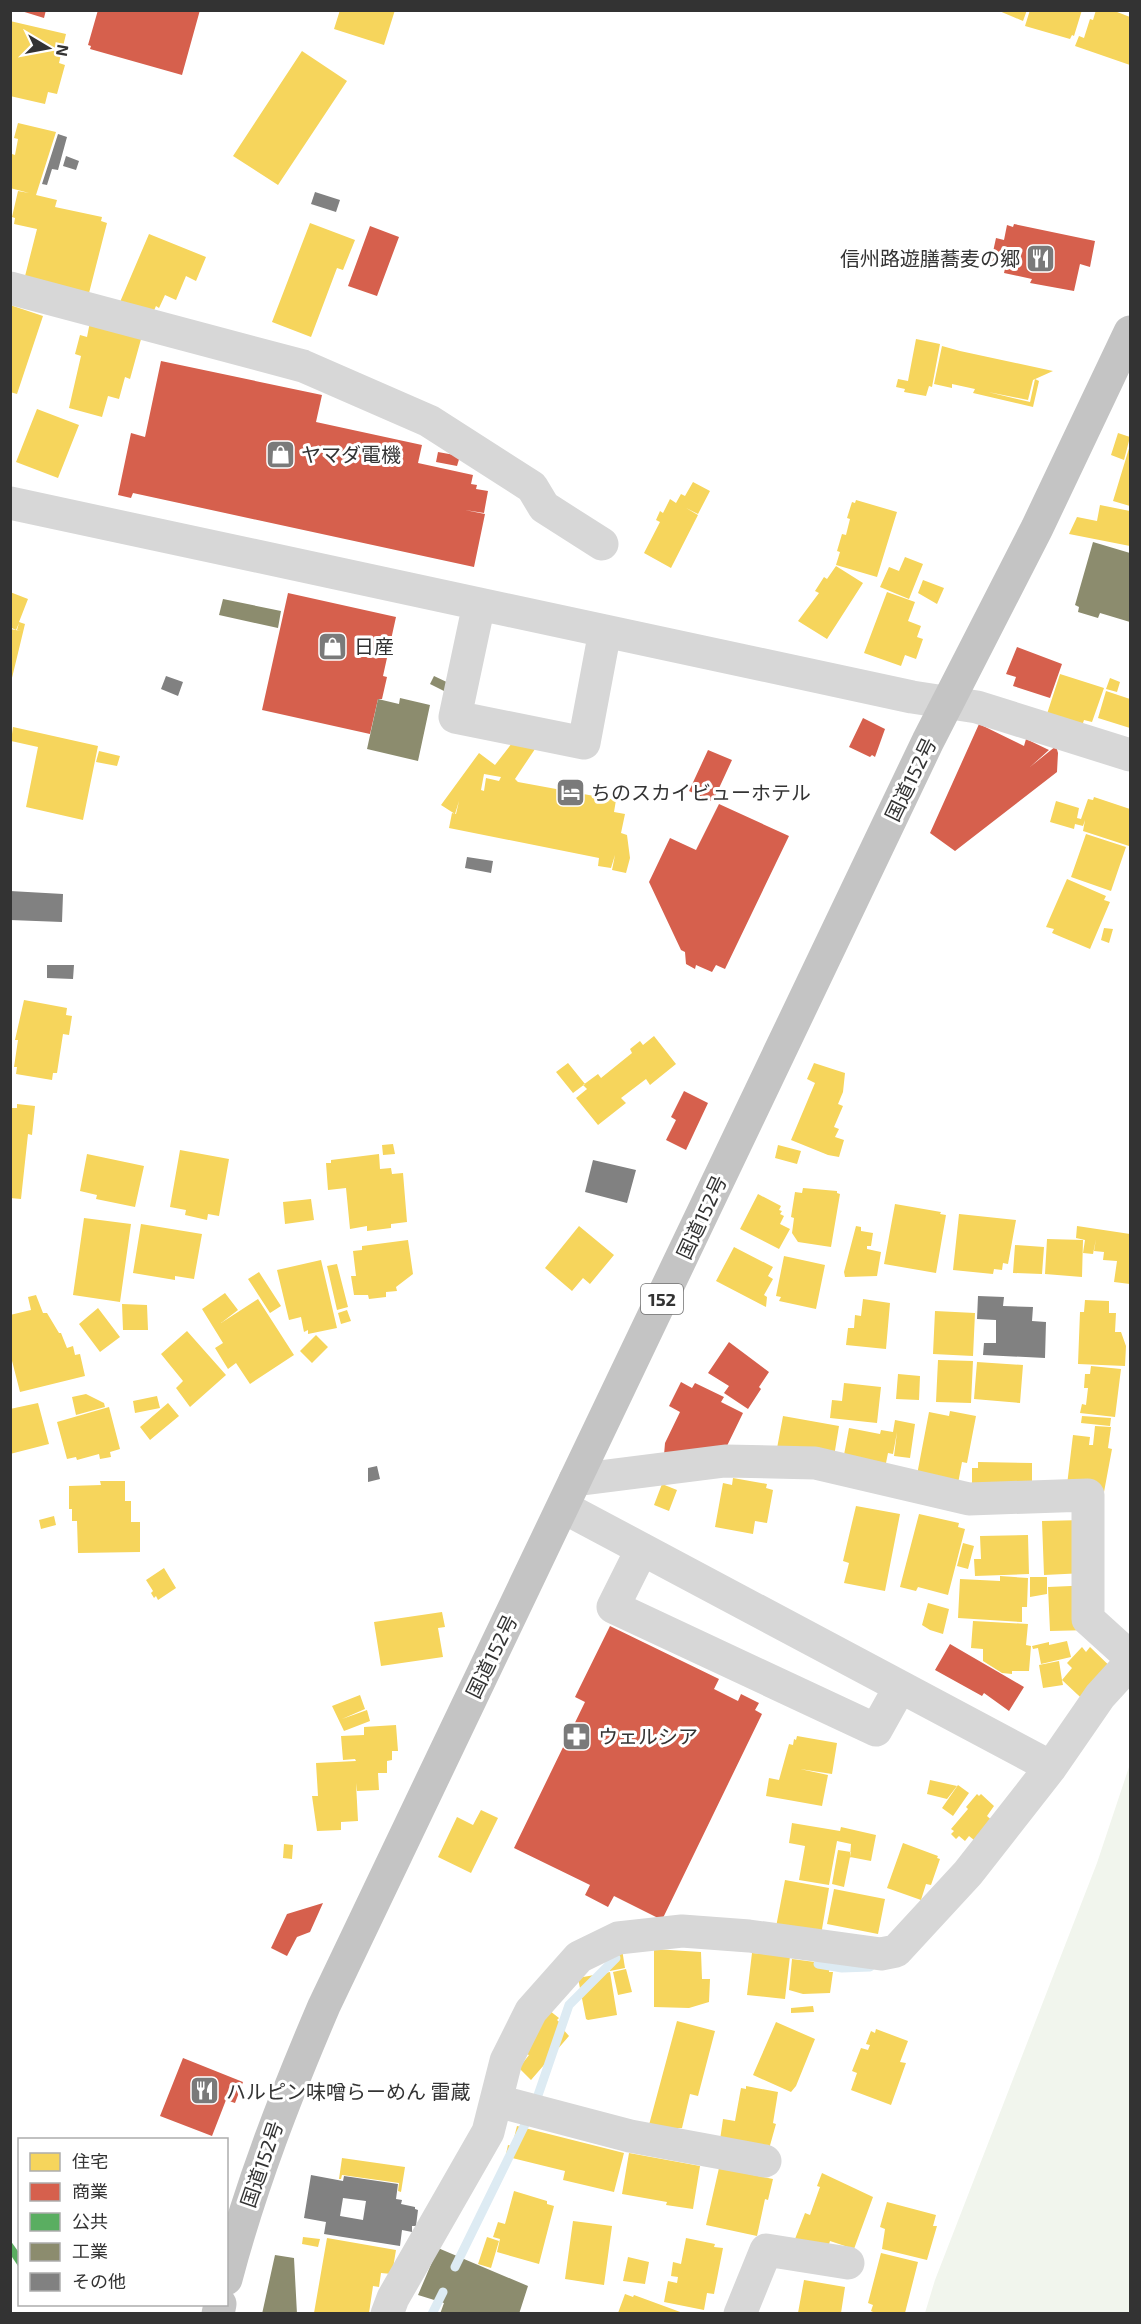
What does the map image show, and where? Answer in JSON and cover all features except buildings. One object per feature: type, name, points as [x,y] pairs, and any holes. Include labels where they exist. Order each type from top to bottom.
[{"type":"highway","name":"国道152号","points":[[228,2271],[241,2221],[274,2125],[324,2006],[928,741],[1037,528],[1131,332]]},
{"type":"street","points":[[10,288],[157,326],[314,371],[429,421],[532,487],[544,507],[602,544]]},
{"type":"street","points":[[10,503],[912,697],[977,707],[1131,755]]},
{"type":"street","points":[[478,604],[455,717],[584,742],[605,631]]},
{"type":"street","points":[[569,1494],[725,1461],[815,1463],[969,1499],[1088,1495],[1088,1618],[1131,1657]]},
{"type":"street","points":[[569,1494],[642,1549],[1051,1767]]},
{"type":"street","points":[[642,1549],[613,1606],[876,1730],[900,1687]]},
{"type":"street","points":[[387,2313],[393,2298],[488,2132],[506,2061],[531,2011],[579,1957],[618,1938],[682,1931],[749,1935],[881,1954],[896,1952],[968,1874],[1051,1767],[1100,1696],[1131,1662]]},
{"type":"street","points":[[497,2101],[630,2136],[765,2161]]},
{"type":"street","points":[[740,2313],[766,2250],[848,2263]]},
{"type":"shaded area","points":[[1130,1764],[1130,2313],[925,2313],[935,2280],[1097,1863]]},
{"type":"waterway","points":[[455,2267],[535,2104],[569,2005],[616,1958]]},
{"type":"waterway","points":[[818,1964],[842,1968],[870,1967]]},
{"type":"waterway","points":[[432,2314],[443,2292]]},
{"type":"place","name":"信州路遊膳蕎麦の郷","points":[[1041,258]]},
{"type":"place","name":"ヤマダ電機","points":[[280,454]]},
{"type":"place","name":"日産","points":[[333,646]]},
{"type":"place","name":"ちのスカイビューホテル","points":[[570,792]]},
{"type":"place","name":"ウェルシア","points":[[577,1736]]},
{"type":"place","name":"ハルピン味噌らーめん 雷蔵","points":[[205,2091]]}]
